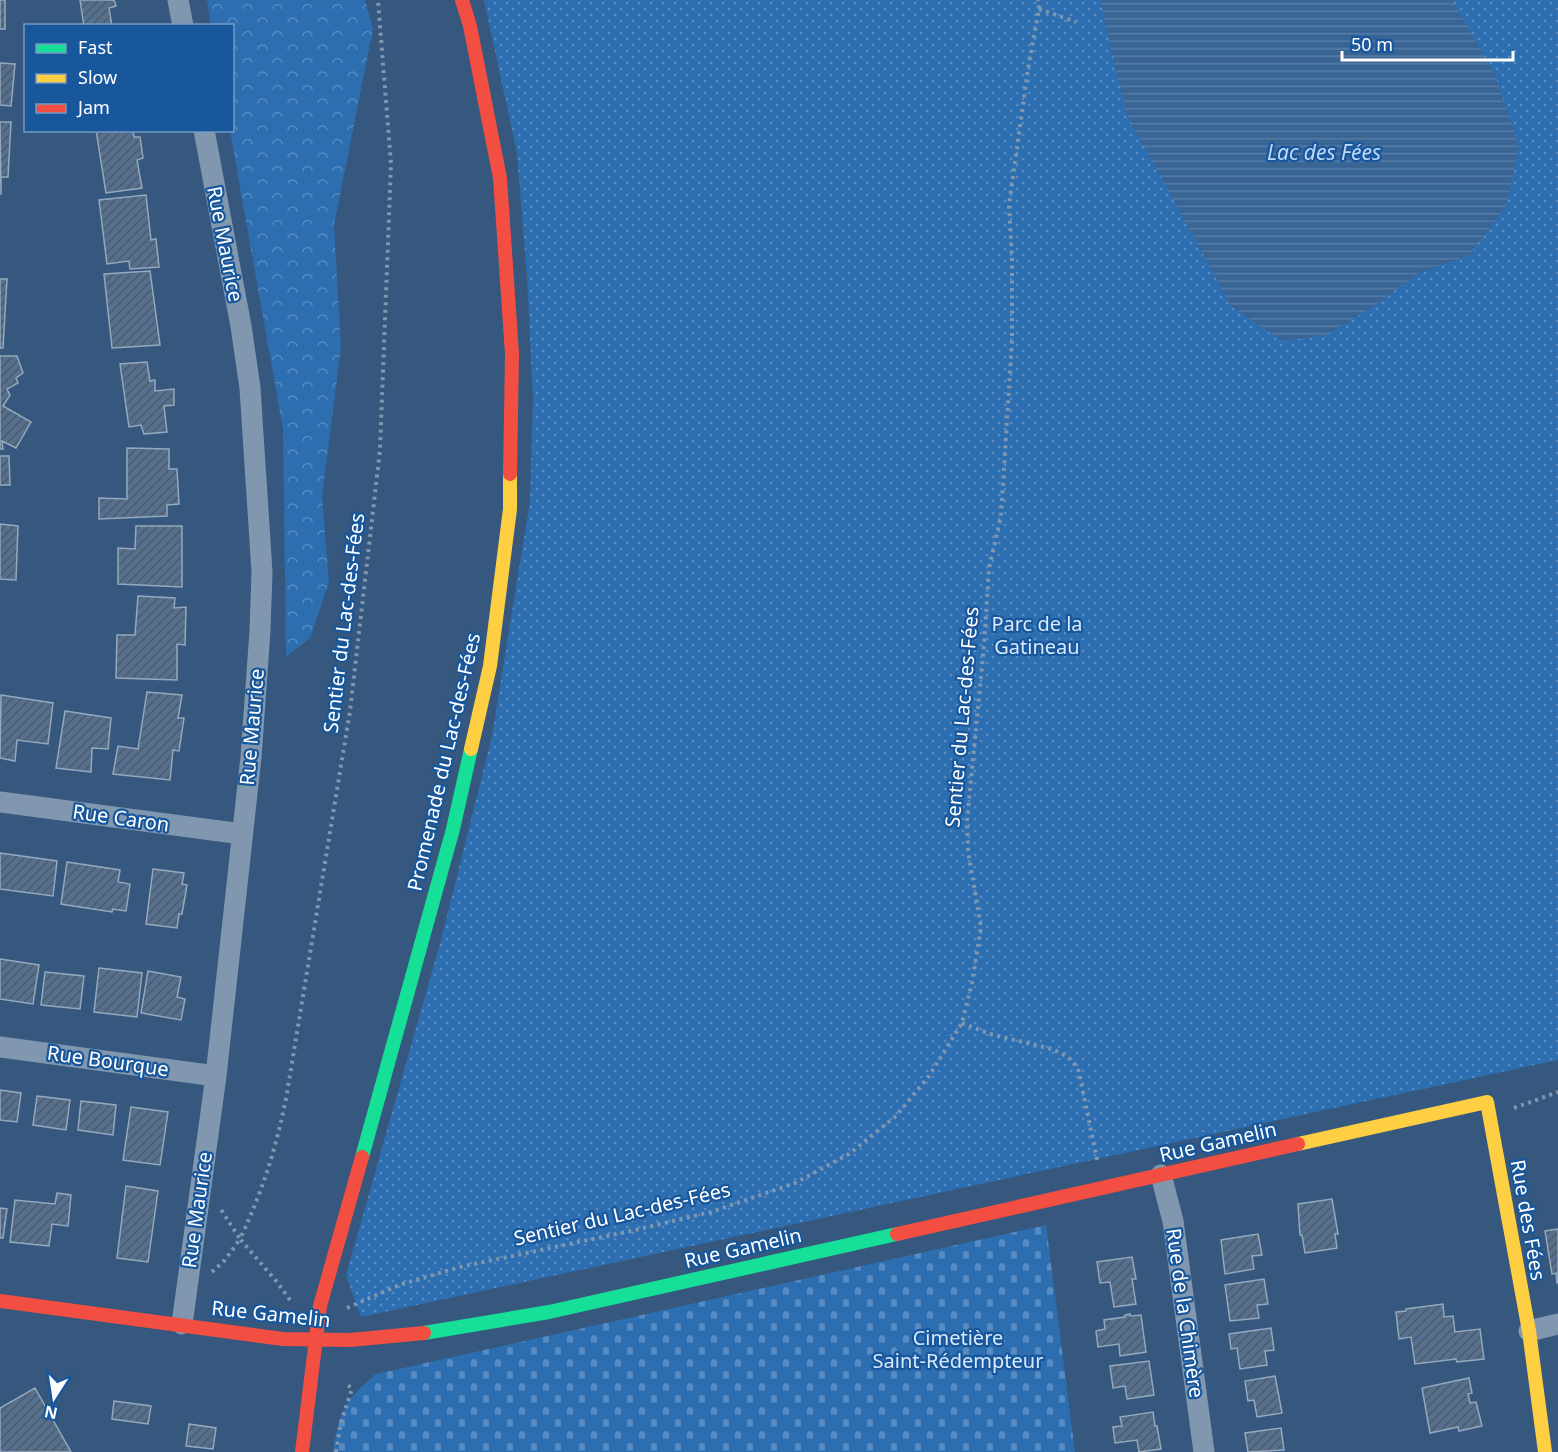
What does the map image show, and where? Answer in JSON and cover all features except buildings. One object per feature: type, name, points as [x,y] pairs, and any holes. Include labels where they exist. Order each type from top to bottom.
[{"type":"street","points":[[178,0],[183,24]]},
{"type":"street","name":"Promenade du Lac-des-Fées","points":[[302,1452],[320,1306],[453,829],[489,666],[510,509],[512,354],[500,178],[470,26],[462,0]]},
{"type":"street","name":"Rue Maurice","points":[[182,1324],[216,1076],[251,757],[262,572],[250,388],[241,326],[204,132]]},
{"type":"street","name":"Rue Caron","points":[[0,802],[242,834]]},
{"type":"street","name":"Rue Bourque","points":[[0,1047],[216,1076]]},
{"type":"street","name":"Rue Gamelin","points":[[0,1301],[316,1342],[406,1335],[549,1312],[1487,1102]]},
{"type":"street","name":"Rue des Fées","points":[[1487,1102],[1528,1331],[1545,1452]]},
{"type":"street","name":"Rue de la Chimère","points":[[1161,1175],[1173,1221],[1204,1452]]},
{"type":"street","points":[[1528,1331],[1558,1324]]},
{"type":"path","name":"Sentier du Lac-des-Fées","points":[[187,1284],[208,1275],[225,1260],[240,1239],[255,1206],[279,1136],[350,711],[380,450],[391,164],[378,0]]},
{"type":"path","name":"Sentier du Lac-des-Fées","points":[[347,1308],[399,1285],[460,1267],[711,1212],[795,1183],[849,1154],[897,1116],[929,1076],[962,1023],[972,983],[981,927],[968,851],[968,820],[989,568],[1001,516],[1011,353],[1012,258],[1009,204],[1028,69],[1040,9],[1038,0]]},
{"type":"path","points":[[1040,9],[1076,22]]},
{"type":"path","points":[[962,1023],[990,1034],[1052,1050],[1068,1057],[1078,1068],[1103,1188]]},
{"type":"path","points":[[1487,1102],[1515,1108],[1558,1092]]},
{"type":"path","points":[[200,1192],[220,1208],[240,1239],[291,1300]]},
{"type":"path","points":[[336,1452],[341,1422],[352,1389],[346,1383]]},
{"type":"green space","points":[[207,0],[365,0],[373,29],[334,225],[341,347],[322,496],[329,582],[310,638],[286,657],[283,429],[230,132],[234,132],[234,24],[211,24]]},
{"type":"green space","name":"Parc de la Gatineau","points":[[484,0],[1558,0],[1558,1060],[361,1317],[346,1275],[441,940],[492,736],[530,501],[533,399],[527,277],[517,153]]},
{"type":"green space","name":"Cimetière Saint-Rédempteur","points":[[1046,1225],[1075,1452],[333,1452],[345,1408],[357,1391],[376,1374]]},
{"type":"water","name":"Lac des Fées","points":[[1100,0],[1452,0],[1495,75],[1519,145],[1507,205],[1469,255],[1417,274],[1374,306],[1326,335],[1282,341],[1231,306],[1126,113]]},
{"type":"traffic: fast","points":[[362,1157],[453,829],[471,749]]},
{"type":"traffic: fast","points":[[424,1333],[549,1312],[897,1234]]},
{"type":"traffic: slow","points":[[471,749],[490,666],[510,509],[510,474]]},
{"type":"traffic: slow","points":[[1298,1144],[1487,1102],[1529,1331],[1545,1452]]},
{"type":"traffic: jam","points":[[462,0],[470,26],[500,178],[512,354],[510,474]]},
{"type":"traffic: jam","points":[[897,1234],[1298,1144]]},
{"type":"traffic: jam","points":[[302,1452],[320,1306],[362,1157]]},
{"type":"traffic: jam","points":[[0,1301],[283,1339],[350,1340],[424,1333]]}]
